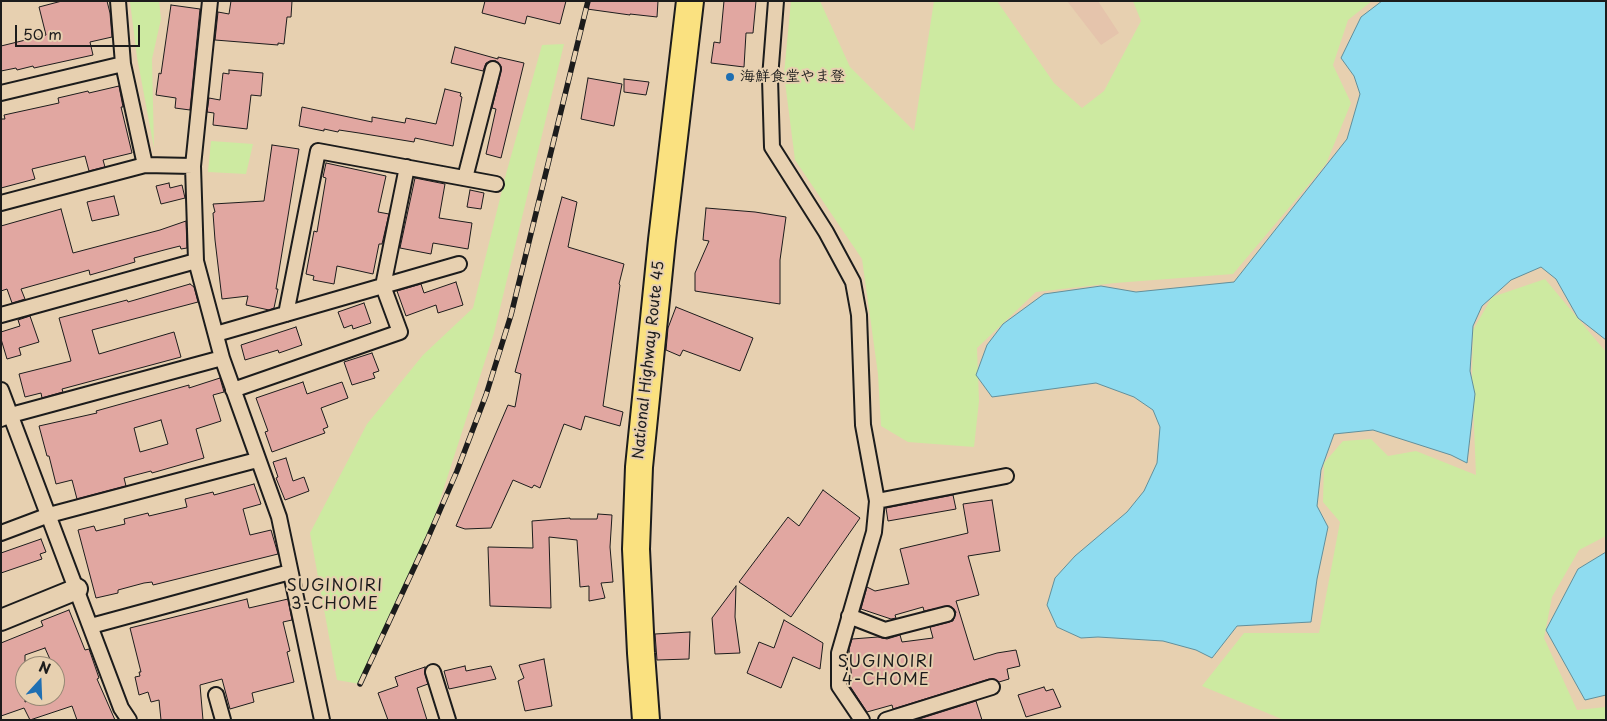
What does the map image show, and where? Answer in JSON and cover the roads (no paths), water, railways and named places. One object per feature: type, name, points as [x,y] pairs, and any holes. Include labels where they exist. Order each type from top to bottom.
[{"type":"highway","name":"National Highway Route 45","points":[[646,720],[640,653],[636,549],[638,467],[663,226],[690,1]]},
{"type":"street","points":[[118,1],[123,64],[145,166]]},
{"type":"street","points":[[210,1],[193,166],[196,261],[222,358],[278,517],[322,720]]},
{"type":"street","points":[[776,1],[770,78],[772,147],[826,232],[853,282],[859,315],[862,424],[877,501],[874,532],[839,652],[839,686],[862,720]]},
{"type":"street","points":[[1,93],[123,64]]},
{"type":"street","points":[[465,178],[493,69]]},
{"type":"street","points":[[286,314],[318,151],[496,184]]},
{"type":"street","points":[[1,203],[145,166],[193,166]]},
{"type":"street","points":[[233,390],[400,332],[383,286],[407,167]]},
{"type":"street","points":[[1,315],[196,261]]},
{"type":"street","points":[[216,334],[459,264]]},
{"type":"street","points":[[6,417],[222,358]]},
{"type":"street","points":[[1,390],[6,417],[49,515],[121,708],[129,720]]},
{"type":"street","points":[[1,533],[49,515],[257,460]]},
{"type":"street","points":[[877,501],[1006,476]]},
{"type":"street","points":[[90,626],[290,572]]},
{"type":"street","points":[[1,620],[77,589]]},
{"type":"street","points":[[849,616],[885,630],[947,614]]},
{"type":"street","points":[[433,672],[448,720]]},
{"type":"street","points":[[886,720],[992,687]]},
{"type":"street","points":[[216,695],[223,720]]},
{"type":"water","points":[[1382,1],[1606,1],[1606,340],[1578,318],[1556,279],[1541,267],[1511,280],[1482,306],[1473,326],[1470,371],[1475,394],[1467,463],[1451,455],[1373,430],[1334,434],[1321,470],[1317,506],[1328,527],[1317,579],[1311,622],[1237,626],[1212,658],[1196,650],[1163,641],[1098,637],[1081,638],[1057,627],[1047,605],[1055,578],[1075,556],[1127,512],[1144,491],[1157,463],[1160,427],[1153,410],[1134,397],[1096,383],[992,397],[976,375],[987,345],[1003,324],[1044,294],[1101,286],[1136,292],[1234,282],[1347,139],[1360,94],[1354,76],[1341,58],[1361,17]]},
{"type":"water","points":[[1606,552],[1606,695],[1585,700],[1546,630],[1578,569]]},
{"type":"railway","points":[[360,684],[427,540],[457,471],[486,395],[511,315],[588,1]]},
{"type":"place","name":"海鮮食堂やま登","points":[[730,77]]},
{"type":"district","name":"SUGINOIRI 3-CHOME","points":[[335,596]]},
{"type":"district","name":"SUGINOIRI 4-CHOME","points":[[886,672]]}]
